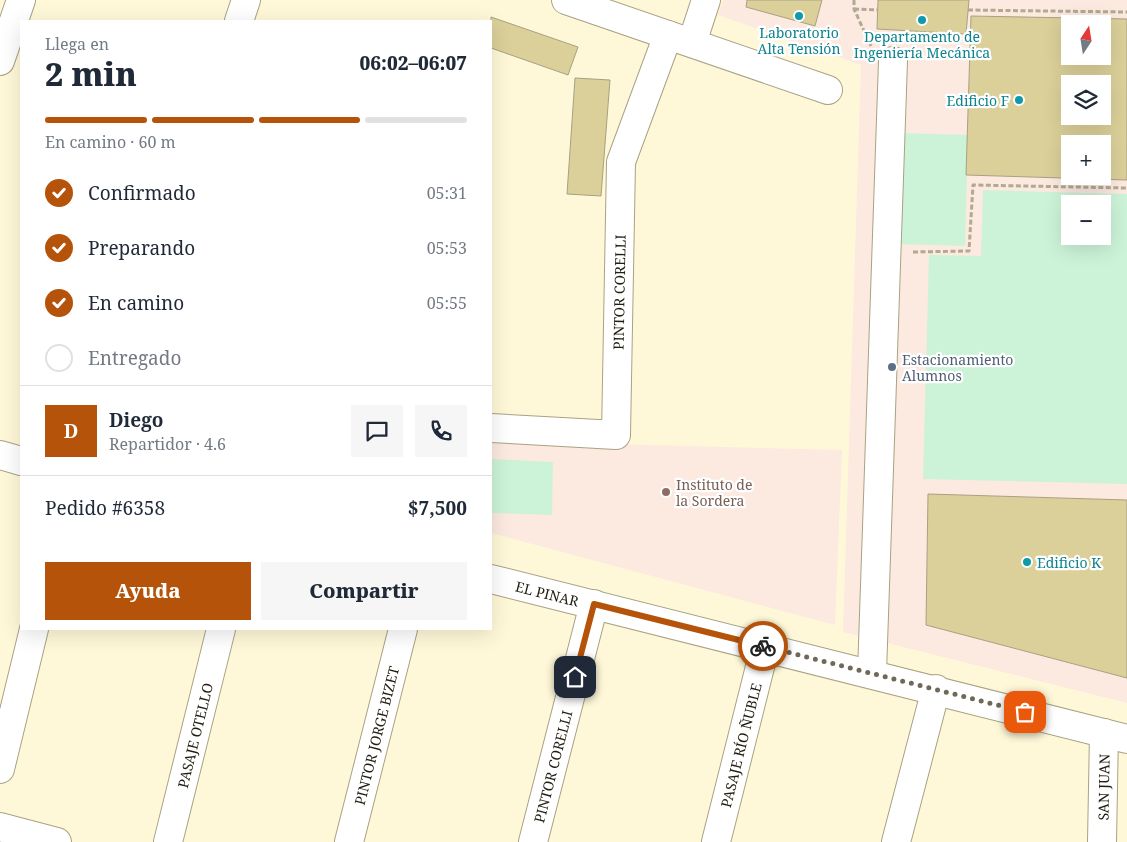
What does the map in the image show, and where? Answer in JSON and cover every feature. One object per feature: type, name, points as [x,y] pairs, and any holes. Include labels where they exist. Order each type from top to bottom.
[{"type":"street","points":[[0,61],[21,0]]},
{"type":"street","points":[[239,20],[246,0]]},
{"type":"street","points":[[566,0],[828,90]]},
{"type":"street","points":[[680,39],[706,0]]},
{"type":"street","name":"PINTOR CORELLI","points":[[492,428],[616,434],[621,162],[680,39]]},
{"type":"street","points":[[872,674],[893,61]]},
{"type":"street","points":[[0,456],[20,461]]},
{"type":"street","name":"EL PINAR","points":[[492,578],[1115,736]]},
{"type":"street","name":"PINTOR CORELLI","points":[[533,842],[594,604]]},
{"type":"street","points":[[0,769],[34,630]]},
{"type":"street","name":"PASAJE OTELLO","points":[[168,842],[221,630]]},
{"type":"street","name":"PINTOR JORGE BIZET","points":[[349,842],[403,630]]},
{"type":"street","name":"PASAJE RÍO ÑUBLE","points":[[716,842],[765,647]]},
{"type":"street","points":[[896,842],[936,690]]},
{"type":"street","name":"SAN JUAN","points":[[1102,842],[1115,736]]},
{"type":"street","points":[[0,827],[57,842]]},
{"type":"path","points":[[854,0],[854,9],[871,46],[893,61]]},
{"type":"path","points":[[854,9],[878,10]]},
{"type":"path","points":[[968,10],[1127,12]]},
{"type":"path","points":[[887,253],[969,251],[972,185],[1127,188]]},
{"type":"shaded area","points":[[723,0],[1127,0],[1127,703],[843,632],[861,65],[718,15]]},
{"type":"shaded area","name":"Instituto de la Sordera","points":[[492,441],[842,450],[835,625],[492,533]]},
{"type":"green space","points":[[897,133],[968,135],[965,246],[894,244]]},
{"type":"green space","points":[[983,190],[1127,194],[1127,484],[923,479],[929,255],[981,256]]},
{"type":"green space","points":[[492,459],[553,462],[552,515],[492,513]]},
{"type":"building","name":"Laboratorio Alta Tensión","points":[[747,0],[822,0],[815,26],[746,7]]},
{"type":"building","name":"Departamento de Ingeniería Mecánica","points":[[878,0],[969,0],[966,34],[877,29]]},
{"type":"building","name":"Edificio F","points":[[971,16],[1061,18],[1061,65],[1111,65],[1111,19],[1127,19],[1127,180],[1111,180],[1111,135],[1061,135],[1061,178],[966,175]]},
{"type":"building","points":[[491,17],[578,47],[568,75],[492,48]]},
{"type":"building","points":[[575,78],[610,80],[601,196],[567,194]]},
{"type":"building","name":"Edificio K","points":[[928,494],[1127,500],[1127,678],[926,625]]},
{"type":"way so far","points":[[763,646],[1025,712]]},
{"type":"place","name":"Laboratorio Alta Tensión","points":[[799,16]]},
{"type":"place","name":"Departamento de Ingeniería Mecánica","points":[[922,20]]},
{"type":"place","name":"Edificio F","points":[[1019,100]]},
{"type":"place","name":"Estacionamiento Alumnos","points":[[892,367]]},
{"type":"place","name":"Instituto de la Sordera","points":[[666,492]]},
{"type":"place","name":"Edificio K","points":[[1027,562]]},
{"type":"route","points":[[575,677],[594,604],[763,646]]}]
